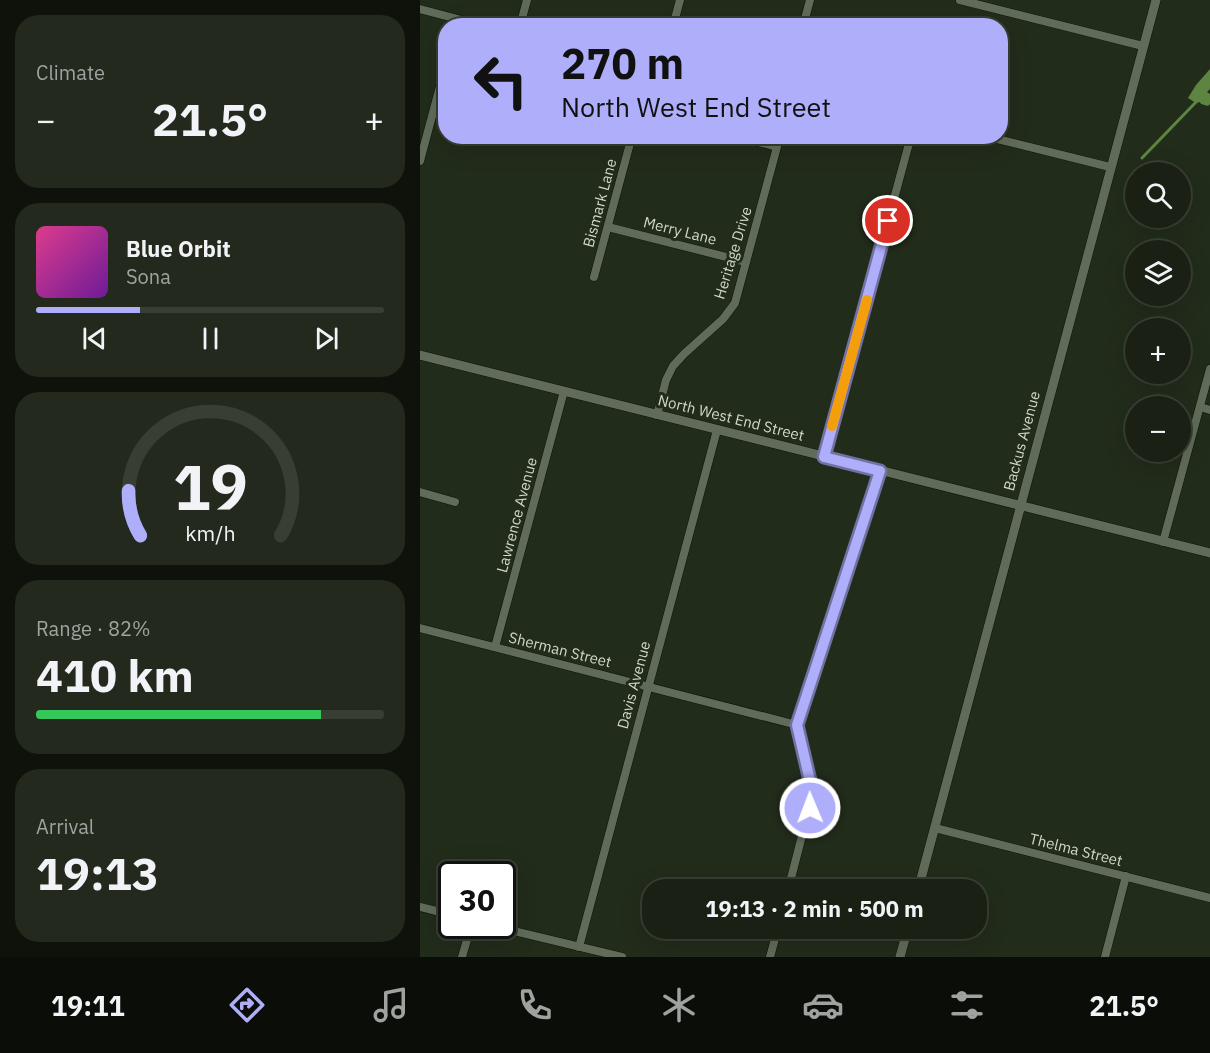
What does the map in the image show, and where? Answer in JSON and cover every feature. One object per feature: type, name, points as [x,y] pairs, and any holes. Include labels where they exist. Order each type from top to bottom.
[{"type":"street","points":[[522,18],[527,0]]},
{"type":"street","points":[[675,18],[680,0]]},
{"type":"street","points":[[805,18],[810,0]]},
{"type":"street","points":[[960,0],[1143,46]]},
{"type":"street","name":"Backus Avenue","points":[[921,879],[1156,0]]},
{"type":"street","points":[[420,9],[446,18]]},
{"type":"street","points":[[420,160],[438,94]]},
{"type":"street","points":[[1008,142],[1110,167]]},
{"type":"street","name":"Bismark Lane","points":[[594,277],[630,144]]},
{"type":"street","name":"Heritage Drive","points":[[657,415],[666,380],[673,366],[723,319],[735,303],[777,147],[766,144]]},
{"type":"street","points":[[824,457],[909,144]]},
{"type":"street","name":"Merry Lane","points":[[608,227],[746,261]]},
{"type":"street","name":"North West End Street","points":[[420,355],[1210,553]]},
{"type":"street","points":[[1163,542],[1210,369]]},
{"type":"street","name":"Lawrence Avenue","points":[[495,647],[564,391]]},
{"type":"street","points":[[1200,407],[1210,410]]},
{"type":"street","name":"Davis Avenue","points":[[579,947],[717,430]]},
{"type":"street","points":[[791,879],[812,797],[797,725],[880,471]]},
{"type":"street","points":[[420,492],[455,502]]},
{"type":"street","name":"Sherman Street","points":[[420,628],[797,725]]},
{"type":"street","name":"Thelma Street","points":[[935,828],[1210,898]]},
{"type":"street","points":[[1105,957],[1126,876]]},
{"type":"street","points":[[420,907],[438,912]]},
{"type":"street","points":[[516,932],[622,957]]},
{"type":"street","points":[[462,957],[467,939]]},
{"type":"street","points":[[770,957],[775,939]]},
{"type":"street","points":[[900,957],[905,939]]},
{"type":"shaded area","points":[[1210,69],[1210,89],[1207,92],[1210,94],[1210,104],[1208,106],[1188,98]]},
{"type":"waterway","points":[[1142,158],[1197,101]]},
{"type":"slow traffic","points":[[832,426],[867,300]]},
{"type":"route","points":[[810,808],[811,785],[797,725],[880,471],[824,457],[888,221]]}]
